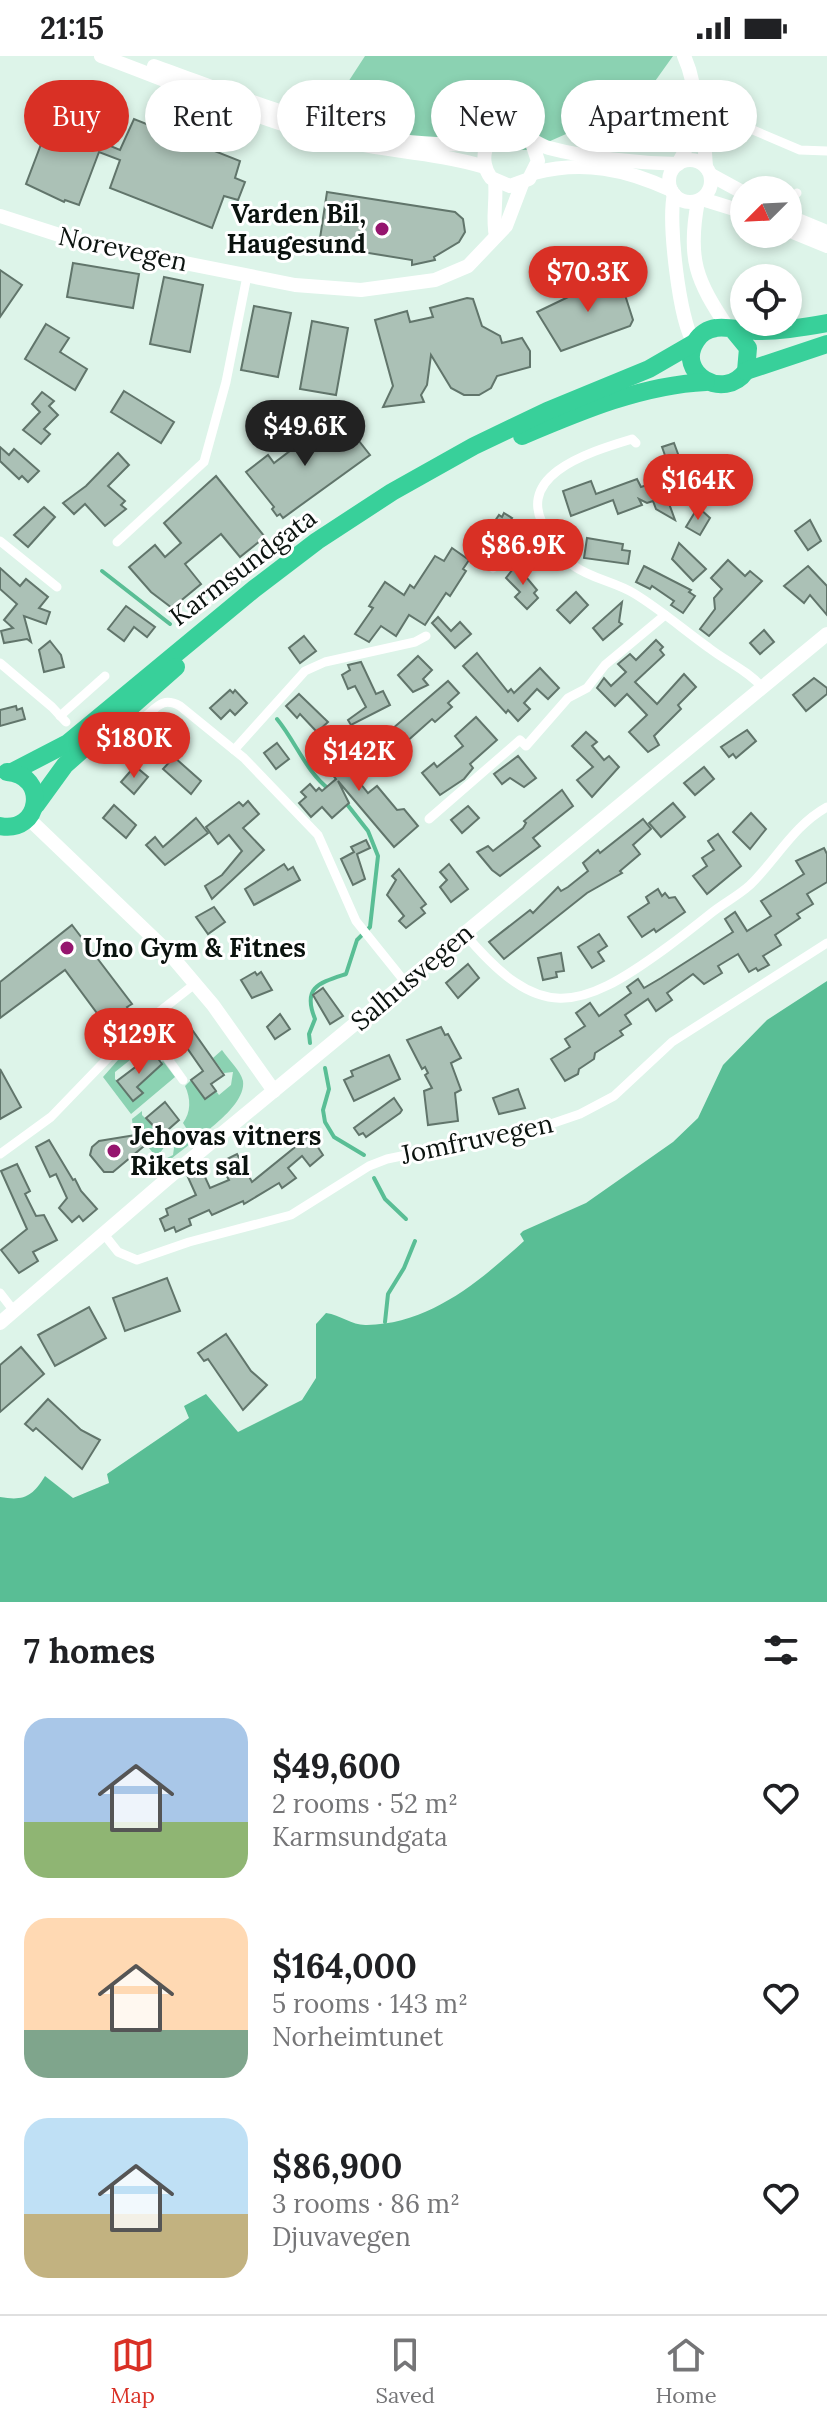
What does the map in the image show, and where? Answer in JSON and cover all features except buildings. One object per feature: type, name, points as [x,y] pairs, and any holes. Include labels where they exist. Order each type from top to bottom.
[{"type":"highway","points":[[802,327],[827,323]]},
{"type":"highway","points":[[730,330],[712,328],[694,343],[692,364],[706,382],[730,384],[746,371],[827,344]]},
{"type":"highway","points":[[740,336],[748,348],[746,371]]},
{"type":"highway","name":"Karmsundgata","points":[[6,773],[68,743],[254,589],[317,541],[392,492],[474,446],[547,411],[649,369],[694,343]]},
{"type":"highway","name":"Karmsundgata","points":[[32,812],[65,765],[215,633],[321,549],[396,501],[501,445],[570,416],[656,387],[706,382]]},
{"type":"highway","points":[[1,828],[20,825],[32,812],[32,785],[26,778],[6,773]]},
{"type":"main road","points":[[101,56],[301,130],[344,142],[485,167]]},
{"type":"main road","points":[[128,56],[278,110],[340,128],[431,143]]},
{"type":"main road","points":[[684,56],[693,80]]},
{"type":"main road","points":[[545,146],[645,163],[678,164],[694,160],[730,184]]},
{"type":"main road","points":[[485,152],[485,167],[495,181],[496,236]]},
{"type":"main road","points":[[534,173],[537,152]]},
{"type":"main road","points":[[683,152],[670,176],[680,292],[688,331],[694,343]]},
{"type":"main road","points":[[706,152],[711,187],[700,200],[692,233],[695,268],[702,287],[730,329]]},
{"type":"main road","points":[[495,181],[510,186],[522,184],[534,173],[567,167],[609,168],[642,176],[684,201],[700,200],[730,208]]},
{"type":"main road","name":"Norevegen","points":[[0,216],[67,240],[247,276],[336,290],[406,286],[435,280],[468,266],[506,226],[522,184]]},
{"type":"main road","points":[[802,222],[827,232]]},
{"type":"main road","points":[[802,236],[827,246]]},
{"type":"main road","name":"Salhusvegen","points":[[0,1323],[103,1233],[827,634]]},
{"type":"main road","points":[[32,812],[87,877],[135,918],[196,983],[274,1091]]},
{"type":"street","points":[[757,132],[800,150],[827,151]]},
{"type":"street","points":[[117,542],[195,473],[207,456],[226,382],[247,276]]},
{"type":"street","points":[[636,443],[632,439],[617,443],[557,470],[542,487],[538,499],[543,527],[576,567],[628,590],[750,674],[762,687]]},
{"type":"street","points":[[493,568],[543,527]]},
{"type":"street","points":[[0,541],[57,587]]},
{"type":"street","points":[[429,819],[520,740],[526,746],[568,698],[587,688],[605,665],[665,615]]},
{"type":"street","points":[[234,750],[305,671],[325,662],[415,642],[426,636]]},
{"type":"street","points":[[0,663],[63,719],[105,676]]},
{"type":"street","points":[[145,717],[163,702],[170,701],[234,750],[284,797],[318,835],[356,921],[405,982]]},
{"type":"street","points":[[464,933],[496,969],[517,986],[547,997],[577,998],[592,994],[637,970],[749,886],[801,826],[827,807]]},
{"type":"street","name":"Jomfruvegen","points":[[103,1233],[118,1252],[137,1260],[213,1235],[291,1215],[369,1166],[387,1159],[560,1122],[614,1096],[666,1046],[827,943]]},
{"type":"street","points":[[0,1154],[51,1117],[143,1024],[196,983]]},
{"type":"street","points":[[143,1024],[183,1080]]},
{"type":"street","points":[[0,1293],[14,1311]]},
{"type":"shaded area","points":[[365,56],[673,56],[656,80],[561,80],[561,136],[545,143],[545,80],[431,80],[431,147],[415,144],[415,80],[349,80]]},
{"type":"shaded area","points":[[827,981],[827,1602],[0,1602],[0,1497],[27,1496],[45,1476],[73,1498],[109,1483],[107,1474],[189,1418],[184,1406],[206,1394],[238,1432],[302,1400],[316,1378],[316,1324],[326,1313],[362,1325],[390,1323],[433,1309],[453,1298],[524,1241],[520,1234],[523,1231],[586,1203],[673,1142],[698,1118],[723,1065],[767,1020]]},
{"type":"shaded area","points":[[141,1034],[142,1042],[131,1051],[130,1060],[115,1072],[115,1079],[127,1094],[142,1093],[137,1086],[149,1077],[139,1064],[145,1060],[153,1070],[163,1061],[175,1077],[131,1114],[103,1077]]},
{"type":"shaded area","points":[[222,1050],[243,1081],[235,1104],[225,1116],[164,1166],[133,1129],[132,1119],[142,1111],[142,1115],[162,1135],[168,1130],[173,1136],[159,1154],[163,1160],[173,1155],[176,1134],[188,1131],[183,1123],[189,1105],[185,1086],[191,1080],[205,1099],[216,1091],[219,1095],[231,1085],[233,1072],[224,1073],[213,1058]]},
{"type":"waterway","points":[[102,571],[170,624]]},
{"type":"waterway","points":[[277,719],[314,775],[330,790]]},
{"type":"waterway","points":[[310,1043],[309,1034],[315,1019],[311,1008],[312,993],[328,980],[346,974],[357,940],[370,927],[378,856],[368,831],[346,803]]},
{"type":"waterway","points":[[325,1068],[329,1089],[323,1110],[325,1122],[334,1137],[364,1155]]},
{"type":"waterway","points":[[374,1178],[385,1199],[406,1219]]},
{"type":"waterway","points":[[385,1322],[388,1294],[404,1268],[415,1241]]},
{"type":"place","name":"Varden Bil, Haugesund","points":[[382,229]]},
{"type":"place","name":"Uno Gym & Fitnes","points":[[67,948]]},
{"type":"place","name":"Jehovas vitners Rikets sal","points":[[114,1151]]}]
